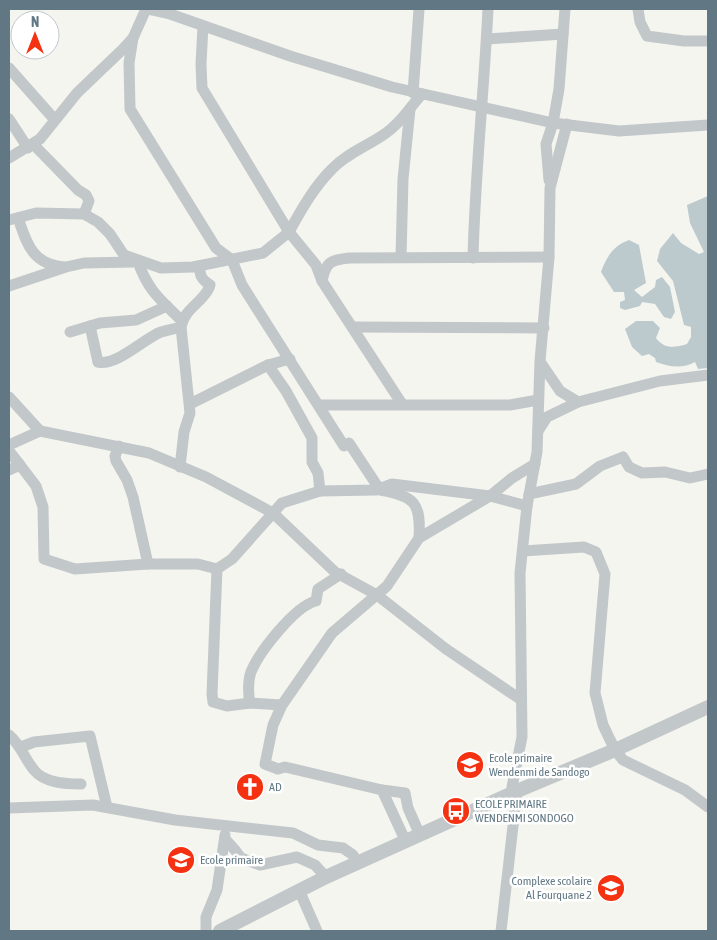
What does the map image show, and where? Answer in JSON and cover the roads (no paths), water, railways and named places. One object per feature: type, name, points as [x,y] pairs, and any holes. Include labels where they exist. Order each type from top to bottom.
[{"type":"street","points":[[380,490],[349,443],[344,446],[242,285],[232,260],[216,248],[130,109],[129,63],[133,38],[146,9],[170,14],[290,56],[418,94],[553,123],[619,131],[708,125]]},
{"type":"street","points":[[66,267],[52,266],[32,252],[13,219],[36,213],[84,214],[98,222],[110,234],[124,255],[141,263],[161,268],[200,266],[263,253],[289,232],[313,191],[332,168],[350,154],[386,133],[402,120],[418,94],[419,9]]},
{"type":"street","points":[[473,258],[474,187],[483,107],[488,9]]},
{"type":"street","points":[[517,791],[512,787],[522,737],[524,716],[520,699],[520,573],[527,506],[535,464],[540,361],[549,257],[550,188],[546,144],[553,123],[559,89],[565,9]]},
{"type":"street","points":[[638,9],[640,22],[647,36],[684,41],[708,41]]},
{"type":"street","points":[[203,26],[202,88],[289,232],[316,265],[322,281],[402,404]]},
{"type":"street","points":[[487,39],[563,34]]},
{"type":"street","points":[[9,158],[40,139],[84,85],[113,60],[133,38]]},
{"type":"street","points":[[9,68],[55,120]]},
{"type":"street","points":[[401,257],[403,179],[410,107]]},
{"type":"street","points":[[9,119],[31,146],[78,190],[86,195],[89,201],[84,214]]},
{"type":"street","points":[[550,188],[567,124]]},
{"type":"street","points":[[322,281],[324,268],[331,261],[349,258],[549,257]]},
{"type":"street","points":[[9,286],[66,267],[94,262],[141,263]]},
{"type":"street","points":[[141,263],[145,282],[168,306],[181,324],[190,404],[180,467]]},
{"type":"street","points":[[90,326],[98,362],[102,362],[123,355],[138,344],[181,324],[208,291],[210,284],[204,281],[199,273],[200,266]]},
{"type":"street","points":[[70,332],[90,326],[136,320],[168,306]]},
{"type":"street","points":[[352,327],[544,328]]},
{"type":"street","points":[[190,404],[268,365],[290,359]]},
{"type":"street","points":[[540,361],[560,391],[578,402]]},
{"type":"street","points":[[268,365],[286,391],[312,438],[312,462],[318,473],[320,491]]},
{"type":"street","points":[[538,431],[547,417],[578,402],[660,381],[708,375]]},
{"type":"street","points":[[9,397],[40,431],[66,438],[120,446],[149,453],[212,480],[273,513],[335,572],[377,595],[446,649],[520,699]]},
{"type":"street","points":[[319,405],[510,405],[538,400]]},
{"type":"street","points":[[9,445],[40,431]]},
{"type":"street","points":[[120,446],[115,456],[116,461],[127,480],[133,497],[148,564]]},
{"type":"street","points":[[9,451],[36,486],[43,507],[44,559],[75,569],[148,564],[198,564],[218,569],[232,559],[282,504],[320,491],[380,490],[411,499],[418,510],[420,518],[419,538]]},
{"type":"street","points":[[530,494],[576,484],[596,469],[623,457],[629,467],[642,472],[665,472],[690,478],[708,474]]},
{"type":"street","points":[[420,835],[408,808],[405,793],[382,790],[329,776],[264,764],[273,725],[282,705],[332,633],[377,595],[396,574],[419,538],[490,496],[512,478],[535,464]]},
{"type":"street","points":[[9,470],[20,465]]},
{"type":"street","points":[[380,490],[392,484],[490,496],[527,506]]},
{"type":"street","points":[[523,551],[584,547],[596,552],[605,574],[595,693],[603,725],[615,750],[623,760],[685,790],[708,807]]},
{"type":"street","points":[[218,569],[213,702],[227,706],[250,703],[282,705]]},
{"type":"street","points":[[250,703],[251,671],[267,648],[303,606],[316,601],[318,589],[341,574]]},
{"type":"street","points":[[220,931],[326,878],[708,707]]},
{"type":"street","points":[[9,735],[21,747],[34,771],[62,784],[81,784]]},
{"type":"street","points":[[21,747],[34,742],[90,736],[107,808]]},
{"type":"street","points":[[382,790],[386,793],[406,842]]},
{"type":"street","points":[[498,930],[517,791]]},
{"type":"street","points":[[9,808],[84,805],[175,820],[293,833],[318,845],[343,848],[353,855],[357,864]]},
{"type":"street","points":[[206,931],[206,917],[217,890],[226,826]]},
{"type":"street","points":[[225,840],[240,858],[260,865],[297,857],[315,865],[326,878]]},
{"type":"street","points":[[300,890],[317,931]]},
{"type":"place","name":"Ecole primaire Wendenmi de Sandogo","points":[[470,765]]},
{"type":"place","name":"AD","points":[[250,787]]},
{"type":"place","name":"ECOLE PRIMAIRE WENDENMI SONDOGO","points":[[456,811]]},
{"type":"place","name":"Ecole primaire","points":[[181,860]]},
{"type":"place","name":"Complexe scolaire Al Fourquane 2","points":[[611,888]]}]
